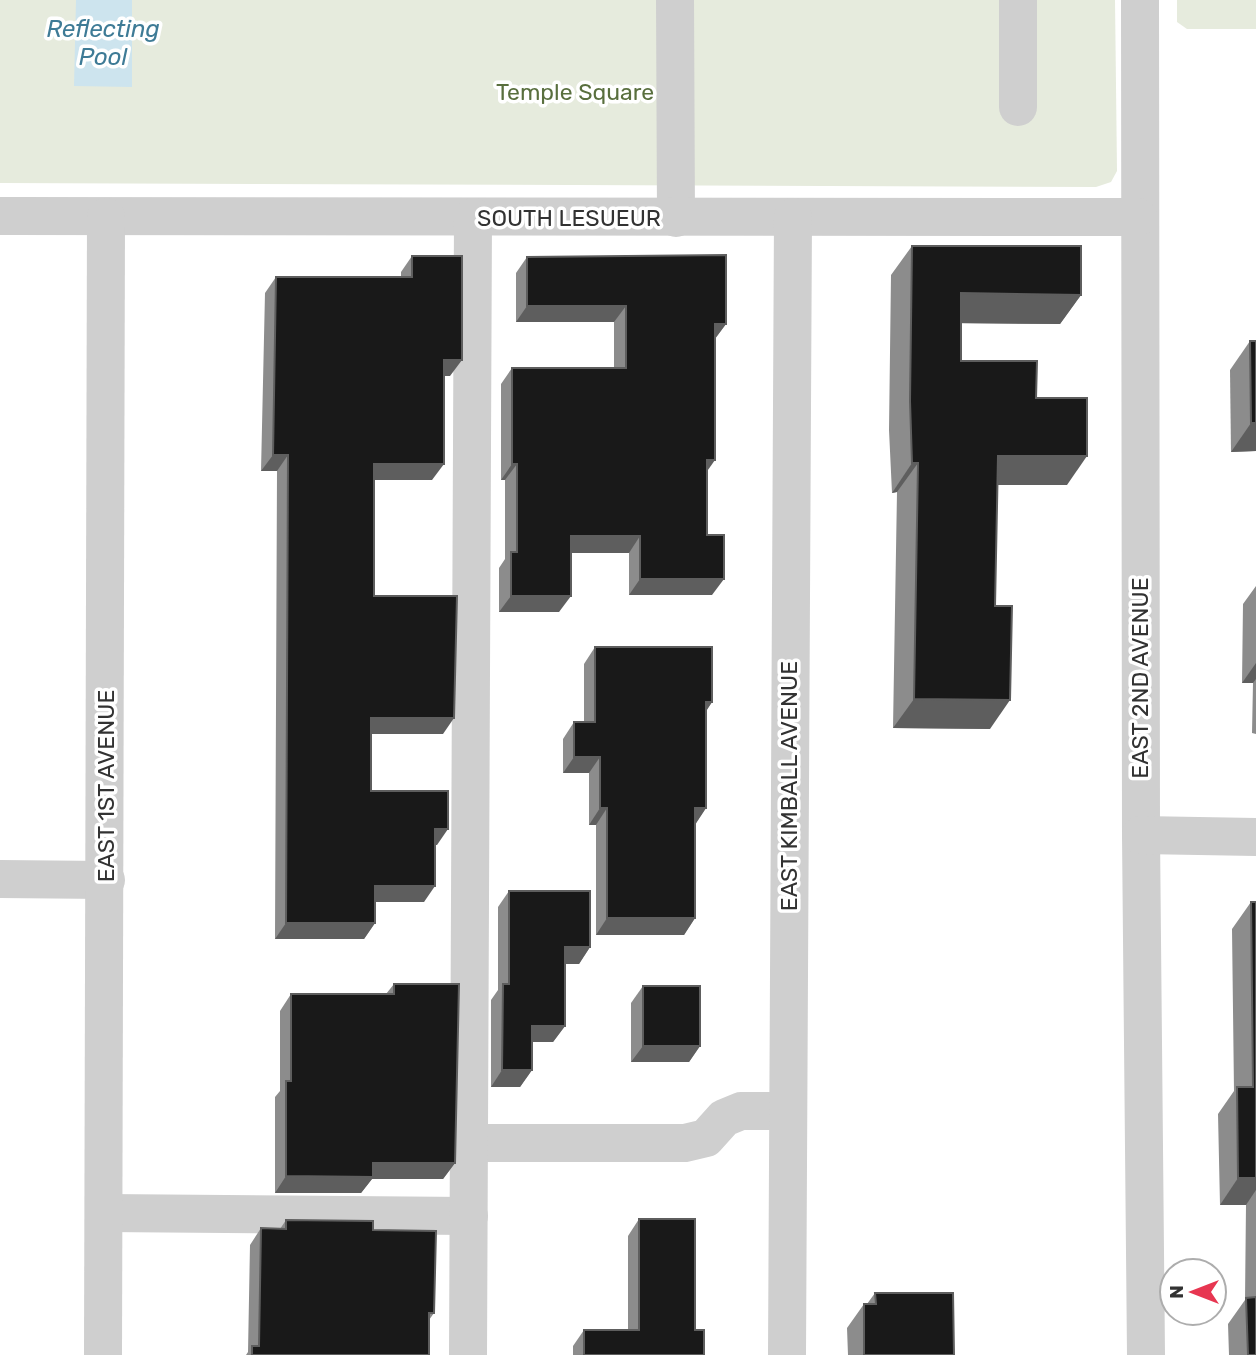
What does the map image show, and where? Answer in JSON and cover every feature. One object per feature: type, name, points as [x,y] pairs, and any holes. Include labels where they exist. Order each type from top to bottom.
[{"type":"street","points":[[675,0],[676,218]]},
{"type":"street","points":[[1018,0],[1018,107]]},
{"type":"street","name":"EAST 2ND AVENUE","points":[[1140,0],[1138,217],[1146,1355]]},
{"type":"street","name":"SOUTH LESUEUR","points":[[0,216],[1138,217]]},
{"type":"street","name":"EAST 1ST AVENUE","points":[[103,1355],[106,217]]},
{"type":"street","points":[[468,1355],[473,217]]},
{"type":"street","name":"EAST KIMBALL AVENUE","points":[[787,1355],[793,217]]},
{"type":"street","points":[[1141,835],[1256,837]]},
{"type":"street","points":[[0,879],[106,880]]},
{"type":"street","points":[[470,1143],[685,1143],[706,1138],[724,1118],[741,1111],[787,1111]]},
{"type":"street","points":[[105,1213],[469,1216]]},
{"type":"green space","name":"Temple Square","points":[[0,0],[1115,0],[1117,171],[1111,182],[1096,187],[0,183]]},
{"type":"green space","points":[[1177,0],[1256,0],[1256,29],[1187,29],[1177,22]]},
{"type":"water","name":"Reflecting Pool","points":[[76,0],[132,0],[132,87],[74,86]]},
{"type":"building","points":[[912,246],[1081,246],[1081,295],[961,293],[961,361],[1037,361],[1036,398],[1087,398],[1087,456],[998,456],[995,606],[1012,606],[1010,700],[914,699],[918,463],[912,463],[910,401]]},
{"type":"building","points":[[726,255],[726,324],[715,324],[715,460],[707,460],[707,535],[724,535],[724,579],[640,579],[640,536],[571,536],[571,596],[511,596],[511,552],[517,552],[517,464],[512,464],[512,368],[626,368],[626,306],[527,306],[527,257]]},
{"type":"building","points":[[412,256],[462,256],[462,360],[444,360],[444,464],[374,464],[374,596],[457,596],[454,718],[371,718],[371,791],[448,791],[448,829],[435,829],[435,886],[375,886],[375,923],[286,923],[288,455],[273,455],[276,277],[412,277]]},
{"type":"building","points":[[1250,341],[1256,341],[1256,423],[1251,423]]},
{"type":"building","points":[[595,647],[712,647],[712,702],[706,702],[706,808],[695,808],[695,918],[607,918],[607,808],[600,808],[600,757],[574,757],[574,722],[595,722]]},
{"type":"building","points":[[509,891],[590,891],[590,947],[565,947],[565,1026],[532,1026],[532,1070],[502,1070],[503,984],[509,984]]},
{"type":"building","points":[[1251,902],[1256,902],[1256,1178],[1238,1178],[1237,1087],[1253,1087]]},
{"type":"building","points":[[394,984],[459,984],[455,1163],[373,1163],[373,1177],[286,1176],[286,1081],[291,1081],[291,994],[394,994]]},
{"type":"building","points":[[643,986],[700,986],[700,1046],[643,1046]]},
{"type":"building","points":[[639,1219],[695,1219],[695,1330],[704,1330],[704,1355],[584,1355],[584,1330],[639,1330]]},
{"type":"building","points":[[286,1220],[373,1221],[373,1230],[436,1231],[434,1313],[429,1313],[429,1355],[252,1355],[252,1346],[259,1346],[261,1228],[286,1229]]},
{"type":"building","points":[[875,1293],[953,1293],[954,1355],[864,1355],[864,1304],[876,1304]]},
{"type":"building","points":[[1256,1297],[1256,1355],[1248,1355],[1246,1298]]}]
